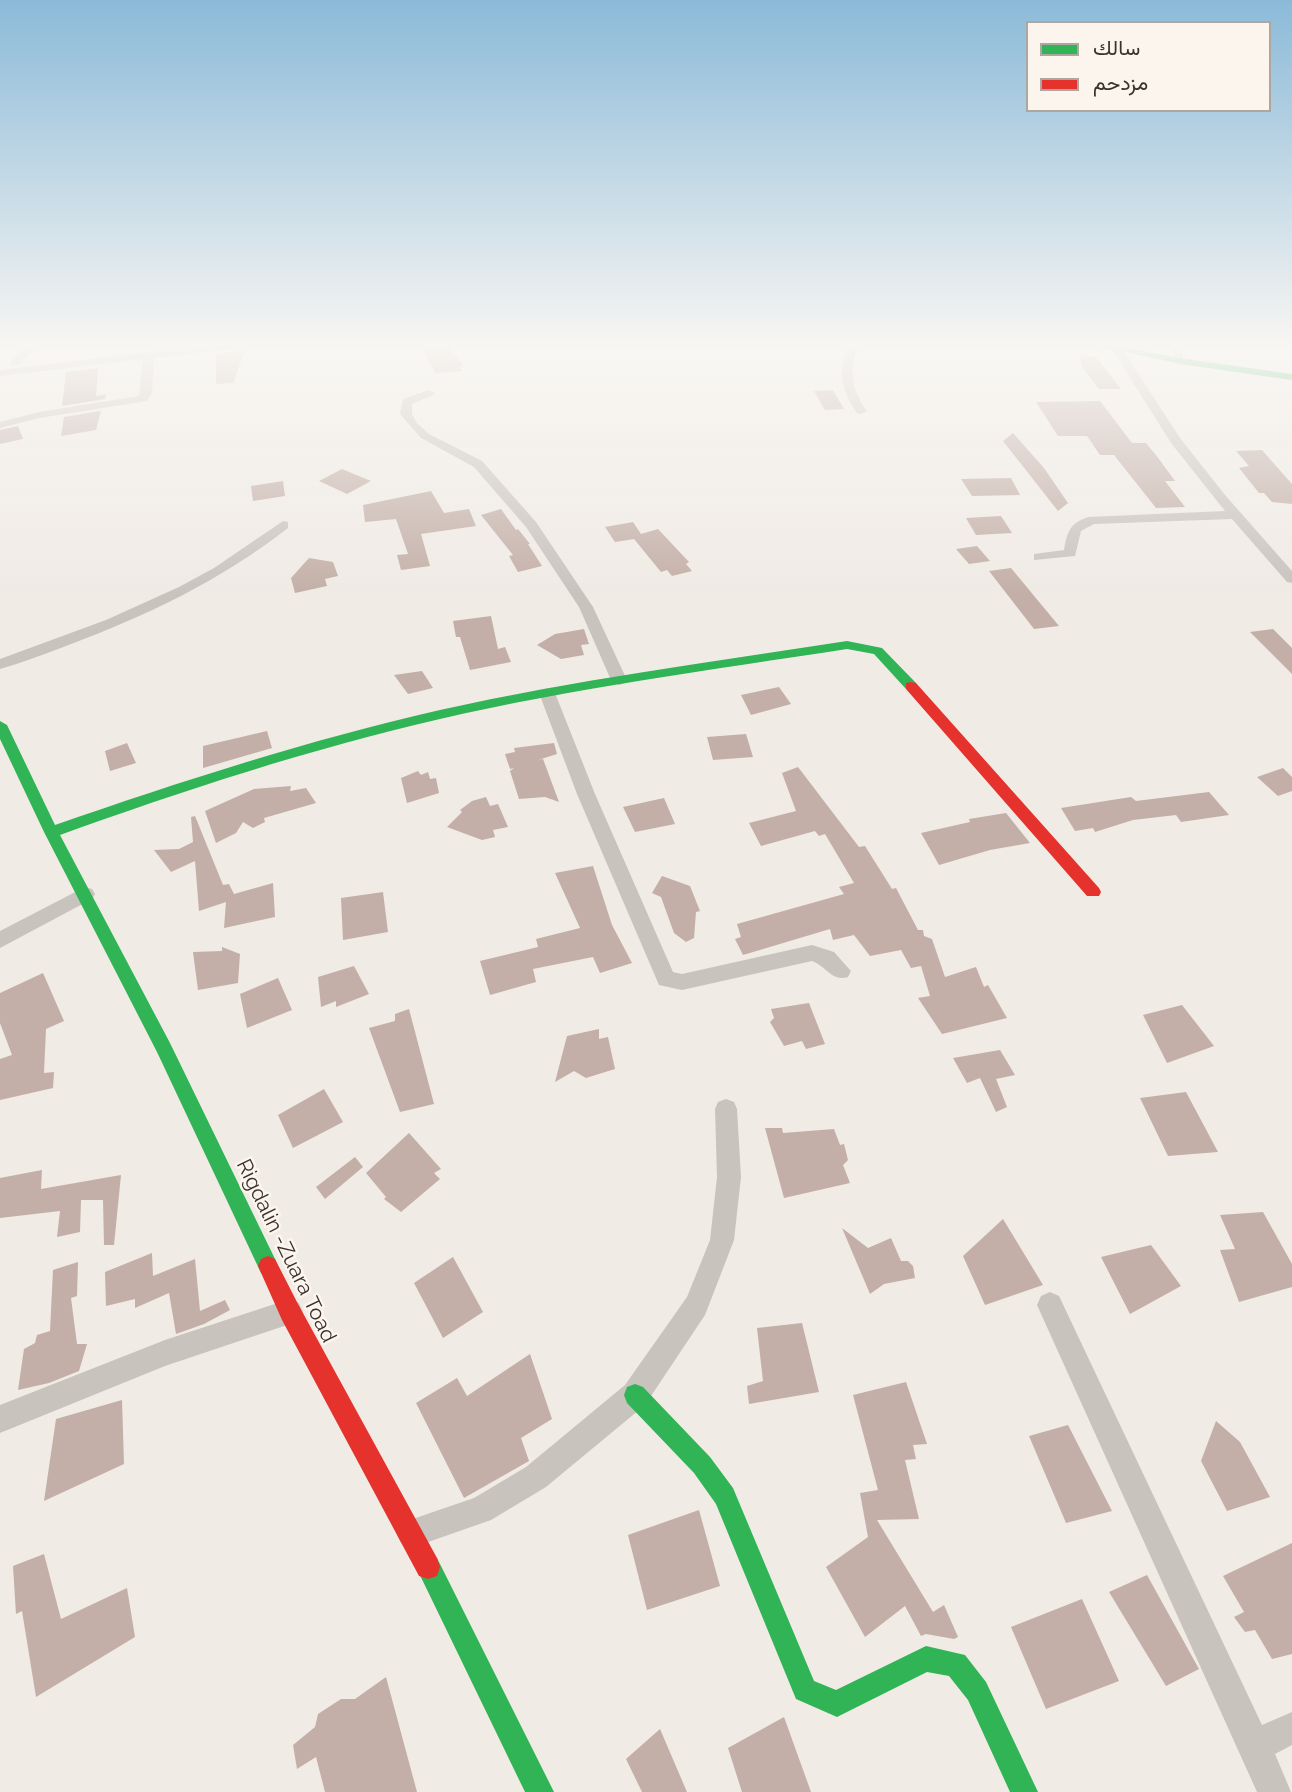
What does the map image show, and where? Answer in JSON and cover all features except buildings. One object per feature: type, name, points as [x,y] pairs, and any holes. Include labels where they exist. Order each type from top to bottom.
[{"type":"street","points":[[416,428],[425,436],[478,464],[531,525],[586,607],[619,680]]},
{"type":"street","points":[[1168,428],[1232,515],[1292,579]]},
{"type":"street","points":[[1039,557],[1070,553],[1071,536],[1079,525],[1093,520],[1232,515]]},
{"type":"street","points":[[0,664],[86,634],[165,600],[261,544],[283,525]]},
{"type":"street","points":[[51,832],[237,767],[434,716],[619,680],[848,645],[878,651],[1093,892]]},
{"type":"street","points":[[547,693],[586,794],[666,979],[682,982],[812,953],[827,958],[841,971]]},
{"type":"street","name":"Rigdalin -Zuara Toad","points":[[0,725],[51,832],[164,1048],[290,1312],[411,1533],[540,1792]]},
{"type":"street","points":[[0,940],[85,894]]},
{"type":"street","points":[[411,1533],[481,1510],[536,1477],[635,1395],[696,1306],[722,1240],[729,1177],[726,1109]]},
{"type":"street","points":[[1050,1305],[1255,1746],[1273,1792]]},
{"type":"street","points":[[0,1419],[165,1353],[290,1312]]},
{"type":"street","points":[[635,1395],[702,1465],[725,1496],[805,1690],[837,1704],[926,1659],[956,1664],[977,1691],[1024,1792]]},
{"type":"street","points":[[1255,1746],[1292,1728]]},
{"type":"traffic: fast","points":[[51,832],[216,776],[342,739],[499,702],[614,681],[847,645],[878,651],[911,686]]},
{"type":"traffic: fast","points":[[0,725],[51,832],[164,1048],[268,1266]]},
{"type":"traffic: fast","points":[[635,1395],[702,1465],[725,1496],[805,1690],[837,1704],[926,1659],[956,1664],[977,1691],[1024,1792]]},
{"type":"traffic: fast","points":[[428,1567],[540,1792]]},
{"type":"traffic: jam","points":[[911,686],[1093,892]]},
{"type":"traffic: jam","points":[[268,1266],[290,1312],[428,1567]]}]
